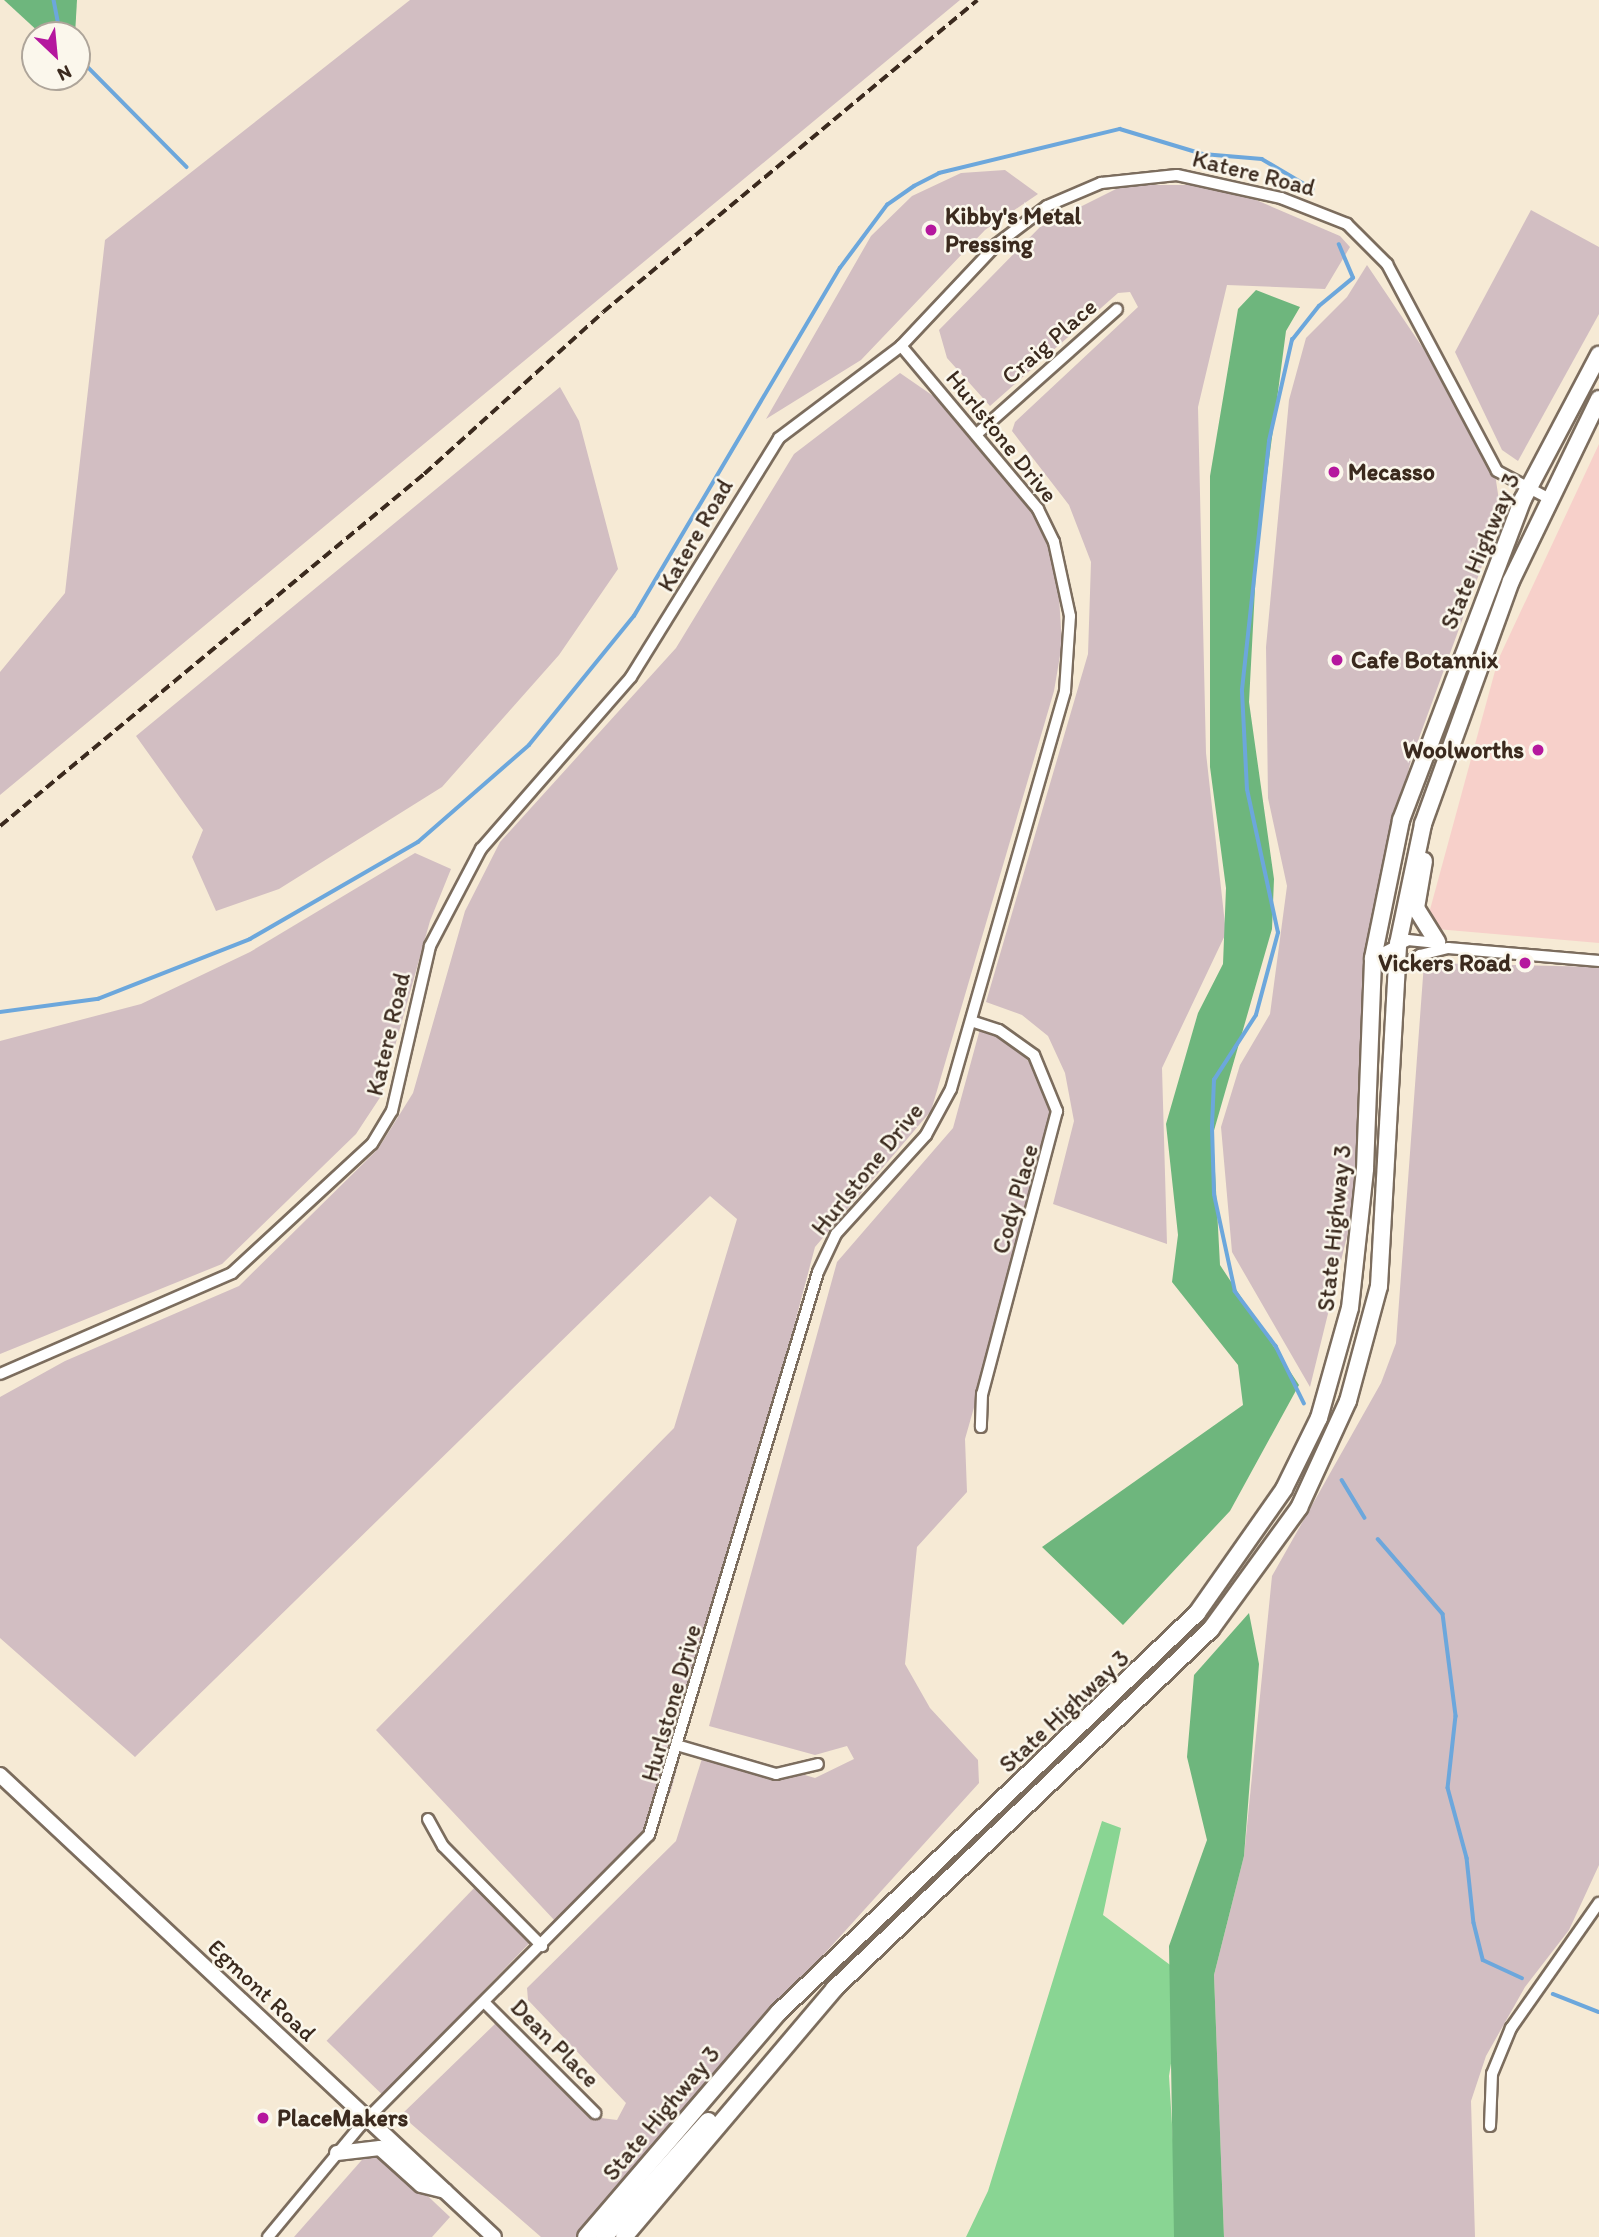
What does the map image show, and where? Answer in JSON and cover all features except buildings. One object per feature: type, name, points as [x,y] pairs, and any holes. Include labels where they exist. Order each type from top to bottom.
[{"type":"highway","name":"State Highway 3","points":[[586,2237],[779,2012],[1197,1613],[1265,1523],[1319,1418],[1350,1308],[1365,1169],[1373,958],[1390,864],[1420,764],[1528,489],[1599,355]]},
{"type":"highway","name":"State Highway 3","points":[[624,2237],[732,2102],[834,1989],[1211,1629],[1299,1508],[1349,1401],[1377,1297],[1389,1189],[1398,944],[1430,803],[1546,497],[1599,399]]},
{"type":"highway","points":[[1430,803],[1416,908],[1443,945]]},
{"type":"highway","points":[[604,2237],[691,2136],[732,2102]]},
{"type":"main road","name":"Egmont Road","points":[[0,1775],[494,2237]]},
{"type":"main road","points":[[337,2153],[380,2148],[421,2185],[446,2191]]},
{"type":"street","name":"Katere Road","points":[[0,1374],[232,1273],[372,1144],[392,1111],[430,946],[481,849],[631,677],[779,438],[901,346],[997,244],[1076,191],[1152,175],[1234,185],[1333,215],[1369,242],[1398,284],[1497,471],[1546,497]]},
{"type":"street","name":"Craig Place","points":[[978,432],[1117,309]]},
{"type":"street","name":"Hurlstone Drive","points":[[268,2237],[369,2118],[649,1835],[680,1746],[818,1272],[836,1234],[940,1114],[971,1021],[1071,653],[1054,542],[1018,481],[901,346]]},
{"type":"street","points":[[1373,958],[1398,944],[1443,945],[1599,961]]},
{"type":"street","points":[[1395,972],[1420,955],[1443,945]]},
{"type":"street","name":"Cody Place","points":[[971,1021],[1009,1035],[1034,1055],[1057,1111],[982,1394],[981,1427]]},
{"type":"street","points":[[680,1746],[776,1774],[818,1764]]},
{"type":"street","points":[[428,1819],[443,1846],[542,1946]]},
{"type":"street","points":[[1490,2126],[1492,2074],[1511,2028],[1599,1903]]},
{"type":"street","name":"Dean Place","points":[[485,2003],[595,2113]]},
{"type":"shaded area","points":[[410,0],[960,0],[0,795],[0,672],[65,593],[105,240]]},
{"type":"shaded area","points":[[1005,170],[1038,194],[985,230],[861,360],[766,419],[871,236],[912,196],[961,173]]},
{"type":"shaded area","points":[[1124,185],[1194,185],[1242,194],[1340,236],[1350,247],[1325,289],[1227,285],[1198,407],[1206,753],[1226,933],[1162,1068],[1167,1244],[1053,1204],[1074,1121],[1065,1073],[1048,1036],[1022,1015],[986,1002],[1088,654],[1091,562],[1069,505],[1012,431],[1015,422],[1138,307],[1130,292],[1118,293],[990,406],[947,358],[939,330],[1040,227]]},
{"type":"shaded area","points":[[1531,210],[1599,247],[1599,314],[1518,461],[1502,450],[1455,352]]},
{"type":"shaded area","points":[[1367,265],[1431,360],[1495,474],[1501,514],[1411,760],[1391,842],[1374,921],[1351,1220],[1310,1387],[1232,1252],[1221,1127],[1240,1065],[1270,1014],[1287,886],[1268,798],[1266,647],[1289,400],[1306,338],[1347,297]]},
{"type":"shaded area","points":[[900,373],[955,411],[996,451],[1056,548],[1062,644],[1054,691],[931,1111],[815,1247],[671,1791],[649,1830],[556,1922],[376,1730],[674,1428],[737,1219],[710,1196],[135,1757],[0,1638],[0,1397],[65,1361],[239,1286],[378,1149],[413,1093],[465,911],[500,842],[676,648],[794,454]]},
{"type":"shaded area","points":[[560,387],[579,421],[618,569],[559,655],[442,787],[279,889],[216,911],[192,857],[203,830],[136,736]]},
{"type":"shaded area","points":[[1599,444],[1599,943],[1425,928],[1498,660]]},
{"type":"shaded area","points":[[415,853],[451,869],[430,921],[381,1096],[356,1134],[222,1264],[0,1354],[0,1041],[141,1004],[250,952]]},
{"type":"shaded area","points":[[1424,963],[1599,967],[1599,1865],[1569,1930],[1525,1987],[1486,2056],[1471,2101],[1475,2237],[1224,2237],[1214,1975],[1244,1856],[1272,1576],[1381,1383],[1396,1343]]},
{"type":"shaded area","points":[[980,1029],[1007,1039],[1049,1082],[1052,1134],[965,1439],[967,1492],[917,1547],[905,1664],[930,1708],[978,1760],[979,1783],[702,2089],[580,2237],[541,2237],[401,2115],[497,2022],[601,2118],[617,2120],[626,2103],[528,2000],[527,1988],[676,1841],[706,1746],[815,1778],[854,1759],[847,1746],[815,1755],[709,1726],[837,1262],[953,1128]]},
{"type":"shaded area","points":[[478,1884],[534,1938],[383,2095],[327,2041]]},
{"type":"shaded area","points":[[380,2151],[450,2217],[432,2237],[294,2237],[368,2153]]},
{"type":"green space","points":[[4,0],[77,0],[76,21],[27,21]]},
{"type":"green space","points":[[1256,290],[1300,307],[1286,331],[1257,551],[1249,702],[1274,879],[1272,929],[1213,1134],[1220,1265],[1299,1385],[1230,1511],[1123,1625],[1042,1547],[1243,1405],[1238,1365],[1172,1282],[1178,1235],[1166,1124],[1198,1013],[1223,964],[1226,888],[1210,767],[1210,476],[1238,309]]},
{"type":"green space","points":[[1249,1613],[1259,1664],[1244,1856],[1214,1975],[1224,2237],[1174,2237],[1169,1946],[1207,1840],[1187,1757],[1194,1675]]},
{"type":"green space","points":[[1102,1821],[1121,1828],[1103,1915],[1185,1976],[1169,2076],[1179,2237],[966,2237],[988,2191]]},
{"type":"waterway","points":[[54,0],[58,21]]},
{"type":"waterway","points":[[91,70],[187,167]]},
{"type":"waterway","points":[[0,1012],[98,999],[250,939],[418,842],[529,745],[634,616],[840,268],[887,205],[914,186],[939,173],[1120,129],[1203,154],[1262,159],[1313,189]]},
{"type":"waterway","points":[[1304,1404],[1276,1347],[1235,1292],[1214,1195],[1212,1126],[1214,1080],[1256,1015],[1278,933],[1247,790],[1242,690],[1269,441],[1292,340],[1319,306],[1353,278],[1339,245]]},
{"type":"waterway","points":[[1342,1480],[1365,1518]]},
{"type":"waterway","points":[[1378,1539],[1443,1614],[1456,1716],[1448,1788],[1467,1858],[1474,1923],[1483,1960],[1522,1978]]},
{"type":"waterway","points":[[1553,1994],[1599,2012]]},
{"type":"railway","points":[[0,826],[424,474],[603,312],[977,0]]},
{"type":"place","name":"Kibby's Metal Pressing","points":[[931,230]]},
{"type":"place","name":"Mecasso","points":[[1334,472]]},
{"type":"place","name":"Cafe Botannix","points":[[1337,660]]},
{"type":"place","name":"Woolworths","points":[[1538,750]]},
{"type":"place","name":"Vickers Road","points":[[1525,963]]},
{"type":"place","name":"PlaceMakers","points":[[263,2118]]}]
